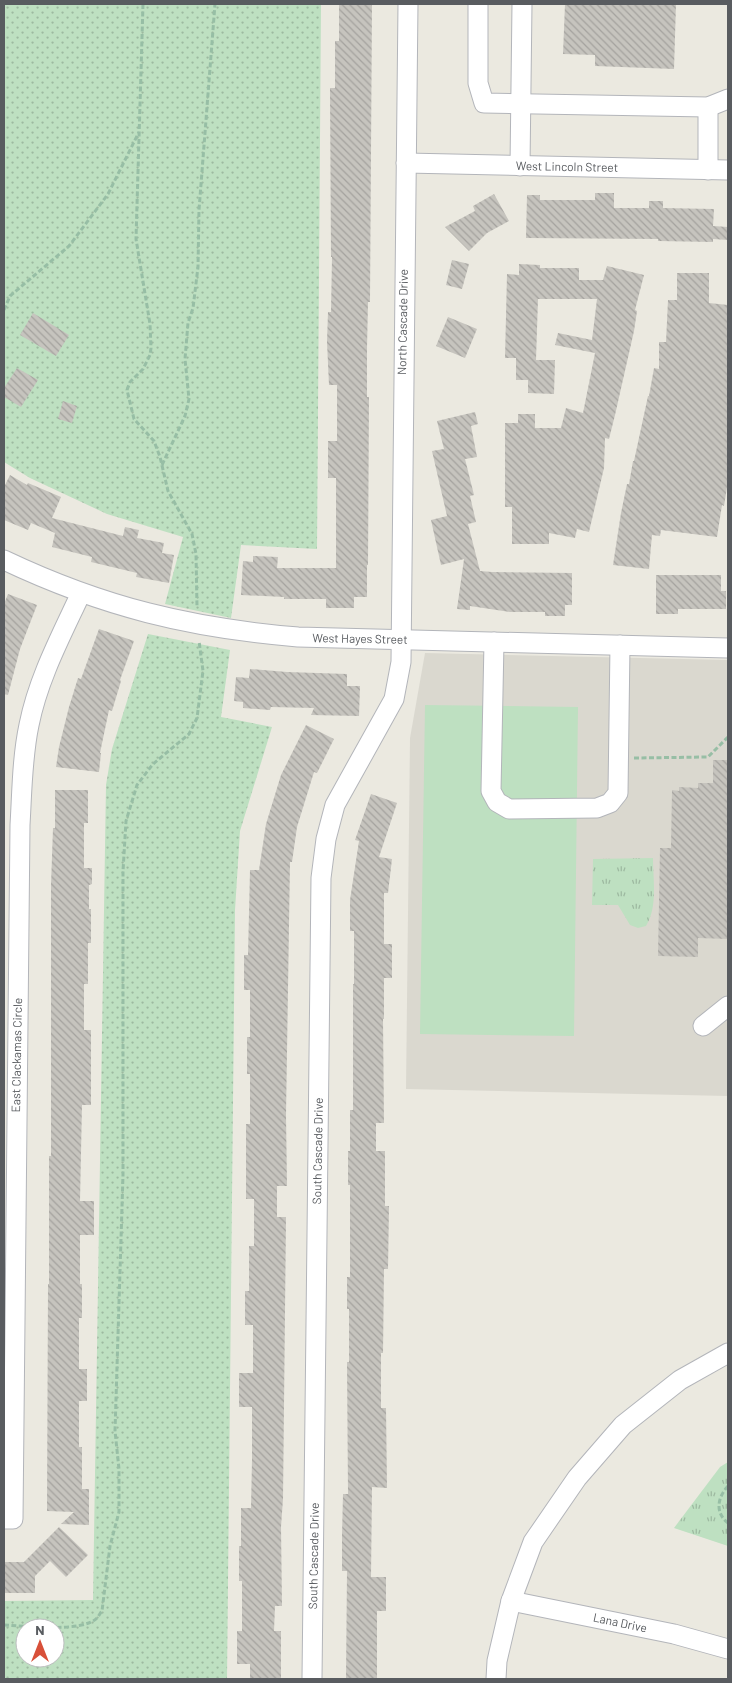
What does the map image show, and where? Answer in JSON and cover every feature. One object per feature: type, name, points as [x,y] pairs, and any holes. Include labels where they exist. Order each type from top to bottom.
[{"type":"street","name":"North Cascade Drive","points":[[401,640],[408,4]]},
{"type":"street","points":[[478,4],[478,83],[484,103],[708,107],[728,99]]},
{"type":"street","points":[[520,166],[522,4]]},
{"type":"street","points":[[708,107],[708,170]]},
{"type":"street","name":"West Lincoln Street","points":[[406,163],[728,170]]},
{"type":"street","name":"West Hayes Street","points":[[4,560],[81,593],[129,609],[198,625],[242,632],[298,637],[728,648]]},
{"type":"street","name":"East Clackamas Circle","points":[[4,1519],[13,1519],[20,825],[23,767],[29,725],[38,691],[55,648],[81,593]]},
{"type":"street","name":"South Cascade Drive","points":[[312,1679],[320,878],[326,838],[335,805],[394,699],[401,662],[401,640]]},
{"type":"street","points":[[494,642],[491,791],[497,802],[509,809],[597,808],[610,803],[618,793],[620,645]]},
{"type":"street","points":[[703,1026],[728,1006]]},
{"type":"street","points":[[496,1679],[497,1661],[511,1601],[533,1542],[577,1478],[623,1425],[680,1380],[728,1353]]},
{"type":"street","name":"Lana Drive","points":[[511,1601],[674,1634],[728,1649]]},
{"type":"path","points":[[4,1625],[66,1627],[84,1625],[97,1618],[102,1611],[110,1546],[119,1512],[115,1431],[123,1175],[123,871],[126,821],[137,785],[153,764],[189,734],[197,718],[203,671],[198,625],[194,542],[189,527],[168,490],[154,441],[134,418],[127,390],[130,382],[143,369],[150,355],[151,348],[150,324],[136,239],[143,4]]},
{"type":"path","points":[[162,466],[184,416],[189,399],[185,359],[188,323],[193,308],[198,267],[199,210],[215,4]]},
{"type":"path","points":[[4,310],[10,296],[69,246],[108,194],[140,130]]},
{"type":"path","points":[[619,759],[708,757],[728,737]]},
{"type":"path","points":[[728,1486],[722,1493],[718,1507],[722,1518],[728,1524]]},
{"type":"shaded area","points":[[425,653],[728,660],[728,1096],[406,1089],[410,738]]},
{"type":"green space","points":[[4,4],[321,4],[317,549],[241,545],[231,618],[165,604],[183,537],[107,514],[30,478],[4,462]]},
{"type":"green space","points":[[148,634],[230,650],[221,717],[272,727],[240,831],[235,910],[227,1679],[4,1679],[4,1601],[93,1600],[106,785],[112,749]]},
{"type":"green space","points":[[425,705],[578,707],[574,1036],[420,1034]]},
{"type":"green space","points":[[653,858],[653,902],[650,919],[646,926],[638,928],[630,925],[618,905],[592,905],[593,859]]},
{"type":"green space","points":[[728,1462],[728,1546],[674,1528],[720,1467]]},
{"type":"building","points":[[339,4],[372,4],[370,302],[368,302],[367,348],[367,397],[369,397],[368,565],[367,597],[354,597],[354,608],[326,608],[326,599],[284,599],[284,597],[241,595],[243,561],[253,562],[253,556],[278,557],[277,568],[336,568],[336,478],[328,478],[328,441],[337,441],[337,385],[329,385],[327,342],[328,312],[331,312],[332,257],[330,88],[335,88],[335,41],[339,41]]},
{"type":"building","points":[[565,4],[676,4],[674,69],[595,66],[595,55],[563,54]]},
{"type":"building","points":[[595,193],[614,193],[614,208],[649,208],[649,201],[663,201],[663,208],[714,209],[713,226],[728,227],[728,240],[713,239],[713,242],[658,241],[658,239],[526,238],[527,195],[540,195],[540,200],[595,200]]},
{"type":"building","points":[[494,194],[509,221],[487,233],[469,251],[445,227],[475,211],[473,206]]},
{"type":"building","points":[[452,260],[469,264],[462,289],[446,285]]},
{"type":"building","points":[[519,264],[540,265],[540,268],[579,268],[579,280],[603,280],[607,266],[644,275],[635,310],[637,311],[634,331],[615,415],[609,439],[605,438],[604,468],[589,532],[577,529],[575,538],[549,533],[549,544],[512,544],[512,507],[505,507],[505,423],[518,423],[518,414],[535,414],[535,428],[561,428],[566,408],[583,413],[595,353],[555,345],[558,333],[592,340],[597,299],[538,299],[536,360],[555,360],[554,394],[528,393],[528,380],[516,380],[516,358],[505,358],[507,274],[519,275]]},
{"type":"building","points":[[677,273],[709,273],[709,303],[728,305],[728,481],[724,506],[722,505],[717,537],[661,530],[660,536],[652,535],[649,569],[613,565],[627,484],[629,484],[654,368],[659,369],[659,342],[666,342],[668,300],[677,300]]},
{"type":"building","points":[[33,313],[69,335],[56,356],[20,335]]},
{"type":"building","points":[[448,317],[477,329],[465,358],[436,346]]},
{"type":"building","points":[[17,368],[38,380],[21,407],[4,397],[4,388]]},
{"type":"building","points":[[63,401],[77,406],[72,423],[58,419]]},
{"type":"building","points":[[475,412],[478,424],[471,426],[477,457],[465,459],[474,495],[470,496],[476,522],[468,524],[480,571],[572,573],[572,605],[565,605],[565,616],[545,616],[545,612],[510,612],[470,606],[470,610],[457,609],[464,559],[441,565],[431,520],[447,516],[432,451],[444,449],[437,421]]},
{"type":"building","points":[[10,475],[27,485],[28,483],[61,497],[52,518],[123,536],[125,527],[139,530],[137,538],[164,543],[162,553],[174,555],[169,583],[136,577],[137,573],[91,562],[92,557],[52,547],[55,533],[31,523],[28,530],[4,520],[4,487]]},
{"type":"building","points":[[656,575],[721,575],[721,591],[726,591],[726,609],[678,609],[678,614],[656,614]]},
{"type":"building","points":[[8,594],[37,605],[20,649],[8,695],[4,694],[4,604]]},
{"type":"building","points":[[99,629],[134,641],[120,680],[112,711],[109,710],[100,753],[99,772],[56,767],[59,747],[78,678],[81,679]]},
{"type":"building","points":[[250,669],[347,674],[347,686],[360,686],[359,716],[311,715],[314,708],[271,707],[270,710],[243,708],[243,702],[234,701],[236,677],[249,678]]},
{"type":"building","points":[[306,725],[334,739],[317,773],[314,772],[297,827],[292,862],[290,862],[286,1115],[287,1186],[277,1186],[277,1217],[286,1217],[283,1499],[281,1527],[282,1606],[275,1606],[274,1631],[281,1631],[281,1679],[250,1679],[250,1664],[237,1664],[237,1631],[242,1631],[242,1581],[239,1581],[241,1508],[251,1508],[252,1460],[252,1407],[239,1407],[239,1373],[253,1373],[253,1325],[245,1325],[245,1291],[249,1291],[249,1246],[254,1246],[254,1199],[246,1199],[246,1124],[250,1124],[250,1074],[247,1074],[247,1037],[250,1037],[250,990],[244,990],[244,955],[248,955],[250,870],[259,870],[266,824],[281,775]]},
{"type":"building","points":[[713,760],[728,760],[728,939],[698,938],[698,957],[658,956],[660,848],[671,848],[672,790],[679,791],[679,787],[698,788],[698,783],[713,783]]},
{"type":"building","points":[[55,790],[88,790],[88,823],[84,823],[84,868],[92,868],[92,884],[89,885],[91,943],[88,943],[88,984],[84,984],[84,1030],[91,1030],[91,1105],[82,1105],[80,1201],[94,1201],[94,1235],[80,1235],[82,1318],[79,1318],[79,1369],[87,1369],[87,1401],[79,1401],[79,1447],[82,1447],[82,1489],[89,1489],[89,1525],[61,1524],[74,1512],[47,1511],[49,1156],[51,1156],[51,885],[53,828],[55,828]]},
{"type":"building","points":[[371,794],[397,803],[379,857],[392,859],[388,893],[384,893],[384,944],[392,944],[392,978],[384,978],[384,1123],[376,1123],[376,1151],[385,1151],[385,1206],[389,1206],[388,1269],[384,1269],[383,1353],[381,1353],[381,1408],[386,1408],[387,1488],[372,1487],[371,1577],[386,1577],[386,1611],[377,1611],[377,1679],[346,1679],[347,1571],[342,1571],[342,1536],[343,1494],[348,1494],[347,1362],[349,1362],[349,1309],[347,1309],[347,1277],[350,1277],[350,1185],[348,1185],[348,1151],[350,1151],[350,1110],[353,1110],[354,931],[350,931],[350,900],[359,841],[355,840]]},
{"type":"building","points":[[59,1527],[88,1555],[66,1577],[50,1561],[35,1576],[35,1593],[4,1593],[4,1562],[24,1562]]}]
